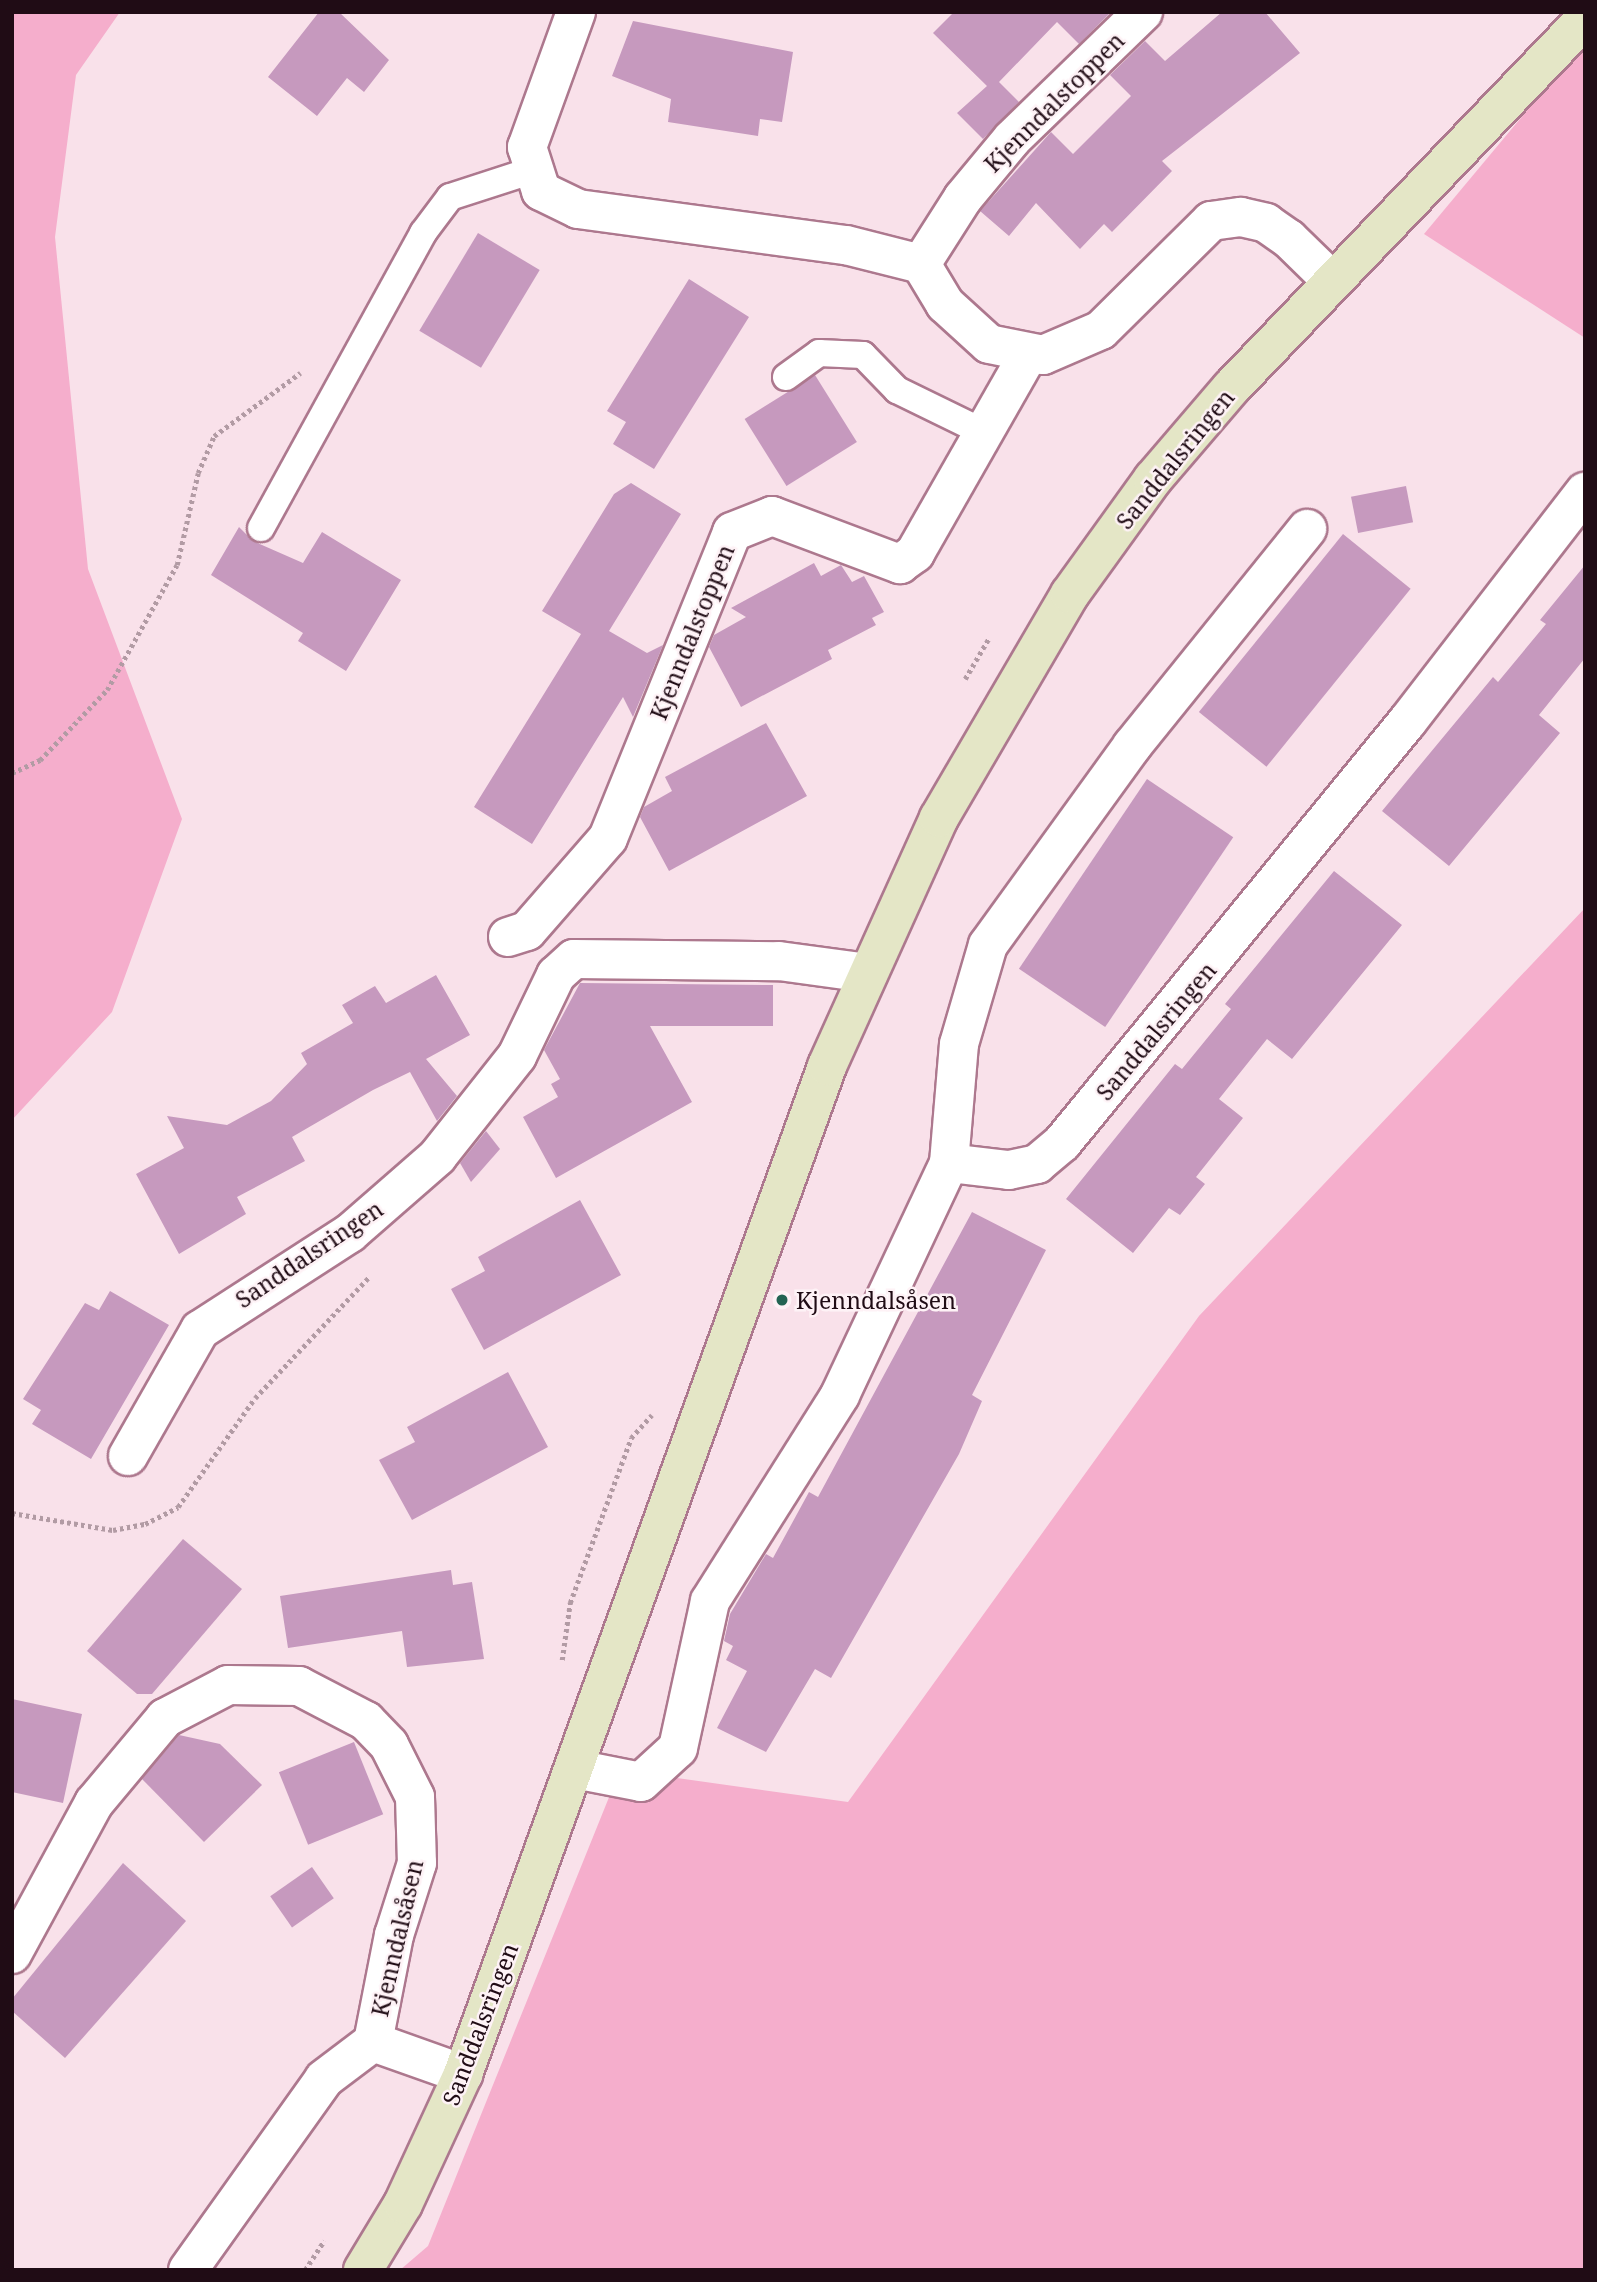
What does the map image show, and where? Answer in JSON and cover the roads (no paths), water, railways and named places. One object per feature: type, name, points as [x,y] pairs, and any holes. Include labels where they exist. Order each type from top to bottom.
[{"type":"main road","name":"Sanddalsringen","points":[[363,2270],[403,2204],[463,2074],[827,1066],[939,818],[1070,594],[1153,480],[1332,281],[1585,19]]},
{"type":"street","points":[[576,12],[540,98],[527,147],[530,171],[541,191],[578,209],[846,246],[920,264],[967,330],[989,344],[1028,355],[1068,348],[1101,331],[1211,221],[1266,223],[1332,281]]},
{"type":"street","name":"Kjenndalstoppen","points":[[920,264],[1012,139],[1143,12]]},
{"type":"street","name":"Kjenndalstoppen","points":[[508,937],[527,930],[608,838],[732,532],[772,516],[900,564],[915,553],[1028,355]]},
{"type":"street","name":"Sanddalsringen","points":[[949,1163],[1009,1170],[1037,1164],[1062,1143],[1408,722],[1585,492]]},
{"type":"street","points":[[575,1769],[641,1782],[678,1748],[710,1601],[840,1395],[949,1163],[959,1044],[988,945],[1132,746],[1307,529]]},
{"type":"street","name":"Sanddalsringen","points":[[128,1456],[200,1330],[350,1233],[437,1157],[517,1056],[556,975],[575,959],[779,961],[867,973]]},
{"type":"street","name":"Kjenndalsåsen","points":[[12,1954],[94,1804],[165,1718],[228,1685],[299,1686],[366,1721],[388,1745],[415,1797],[418,1863],[394,1936],[373,2042],[324,2079],[188,2270]]},
{"type":"street","name":"Kjenndalsåsen","points":[[373,2042],[463,2074]]},
{"type":"lane","points":[[261,528],[358,349],[450,197],[530,171]]},
{"type":"lane","points":[[786,377],[819,353],[863,355],[897,390],[985,433]]},
{"type":"place","name":"Kjenndalsåsen","points":[[782,1300]]}]
